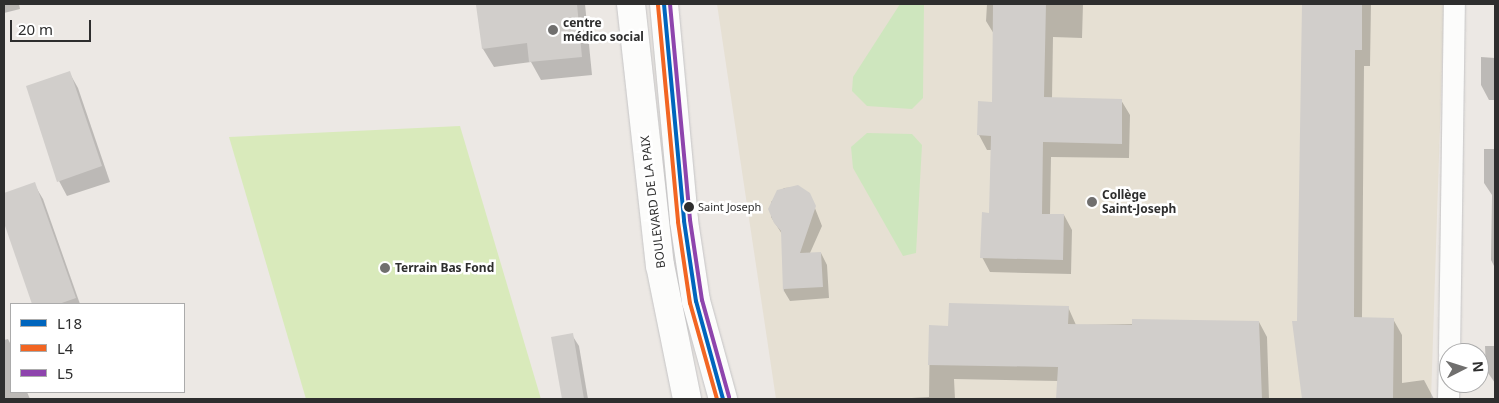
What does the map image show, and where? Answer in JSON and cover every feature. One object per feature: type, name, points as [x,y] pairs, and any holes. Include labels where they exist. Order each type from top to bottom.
[{"type":"main road","name":"BOULEVARD DE LA PAIX","points":[[631,4],[660,265],[687,399]]},
{"type":"main road","points":[[664,4],[686,230],[696,301],[723,399]]},
{"type":"street","points":[[1449,343],[1454,4]]},
{"type":"shaded area","name":"Collège Saint-Joseph","points":[[717,4],[1444,4],[1431,399],[776,399]]},
{"type":"green space","points":[[900,4],[924,4],[923,98],[912,109],[867,106],[852,91],[853,77]]},
{"type":"green space","name":"Terrain Bas Fond","points":[[460,126],[541,399],[306,399],[229,137]]},
{"type":"green space","points":[[867,133],[912,134],[922,145],[916,253],[903,256],[853,168],[851,147]]},
{"type":"building","name":"centre médico social","points":[[577,4],[582,57],[529,62],[527,43],[482,49],[476,5]]},
{"type":"building","points":[[993,4],[1046,4],[1044,97],[1122,99],[1122,144],[1043,142],[1042,214],[1064,214],[1063,260],[980,258],[982,212],[989,213],[991,136],[977,135],[978,101],[992,102]]},
{"type":"building","points":[[1302,4],[1362,4],[1362,50],[1355,50],[1354,317],[1394,318],[1393,399],[1302,399],[1292,321],[1297,321]]},
{"type":"building","points":[[70,71],[102,166],[57,182],[26,86]]},
{"type":"building","points":[[35,182],[76,298],[62,303],[32,303],[4,223],[4,193]]},
{"type":"building","points":[[798,185],[810,193],[816,206],[800,253],[821,252],[823,287],[784,289],[783,292],[781,231],[774,223],[768,209],[777,190]]},
{"type":"building","points":[[949,303],[1069,306],[1068,324],[1132,325],[1132,319],[1259,321],[1262,399],[1056,399],[1058,367],[928,365],[929,325],[948,326]]},
{"type":"building","points":[[573,333],[584,399],[562,399],[551,337]]},
{"type":"transit line","name":"L18","points":[[664,4],[684,221],[696,301],[723,399]]},
{"type":"transit line","name":"L5","points":[[670,4],[690,220],[702,300],[729,397]]},
{"type":"transit line","name":"L4","points":[[658,5],[678,222],[690,303],[717,399]]},
{"type":"place","name":"centre médico social","points":[[553,30]]},
{"type":"place","name":"Collège Saint-Joseph","points":[[1092,202]]},
{"type":"place","name":"Saint Joseph","points":[[689,207]]},
{"type":"place","name":"Terrain Bas Fond","points":[[385,268]]}]
